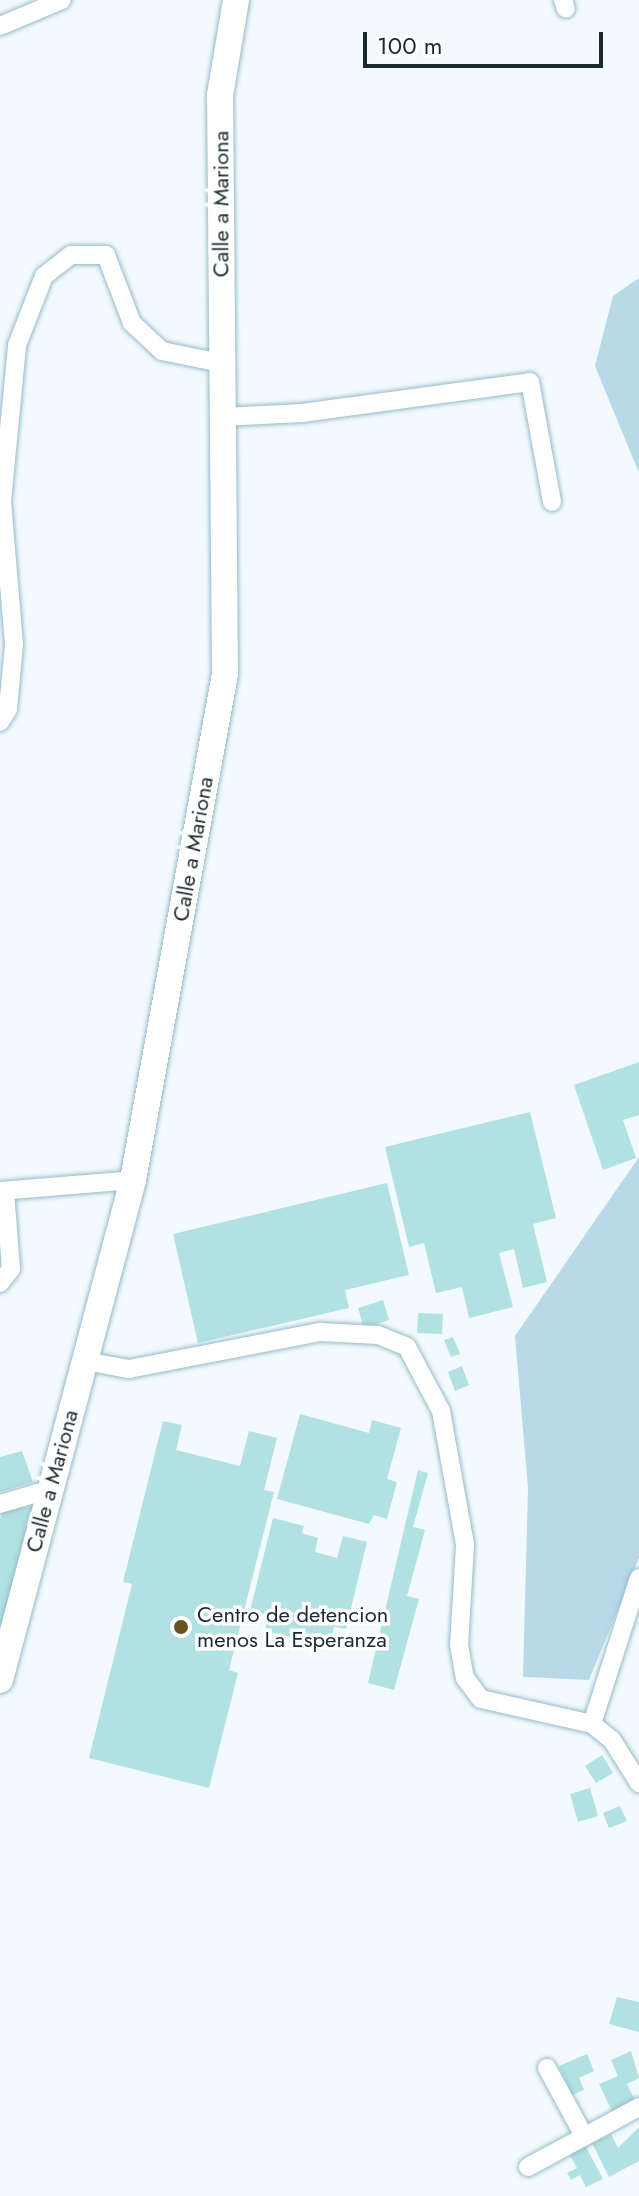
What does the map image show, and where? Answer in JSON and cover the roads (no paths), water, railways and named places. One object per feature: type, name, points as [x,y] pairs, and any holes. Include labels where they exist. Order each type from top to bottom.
[{"type":"main road","name":"Calle a Mariona","points":[[0,1680],[47,1490],[133,1180],[225,674],[220,95],[236,0]]},
{"type":"street","points":[[0,26],[62,0]]},
{"type":"street","points":[[0,722],[8,709],[14,644],[2,502],[8,345],[44,276],[71,255],[106,255],[132,323],[162,351],[221,363]]},
{"type":"street","points":[[222,417],[302,413],[530,382],[552,502]]},
{"type":"street","points":[[0,1283],[11,1269],[2,1191],[133,1180]]},
{"type":"street","points":[[85,1361],[129,1369],[320,1332],[378,1335],[407,1347],[441,1411],[465,1545],[459,1645],[465,1678],[481,1699],[592,1724],[612,1740],[639,1783]]},
{"type":"street","points":[[0,1504],[47,1490]]},
{"type":"street","points":[[592,1724],[639,1578]]},
{"type":"street","points":[[547,2068],[584,2136]]},
{"type":"street","points":[[528,2167],[639,2107]]},
{"type":"place","name":"Centro de detencion menos La Esperanza","points":[[181,1627]]}]
